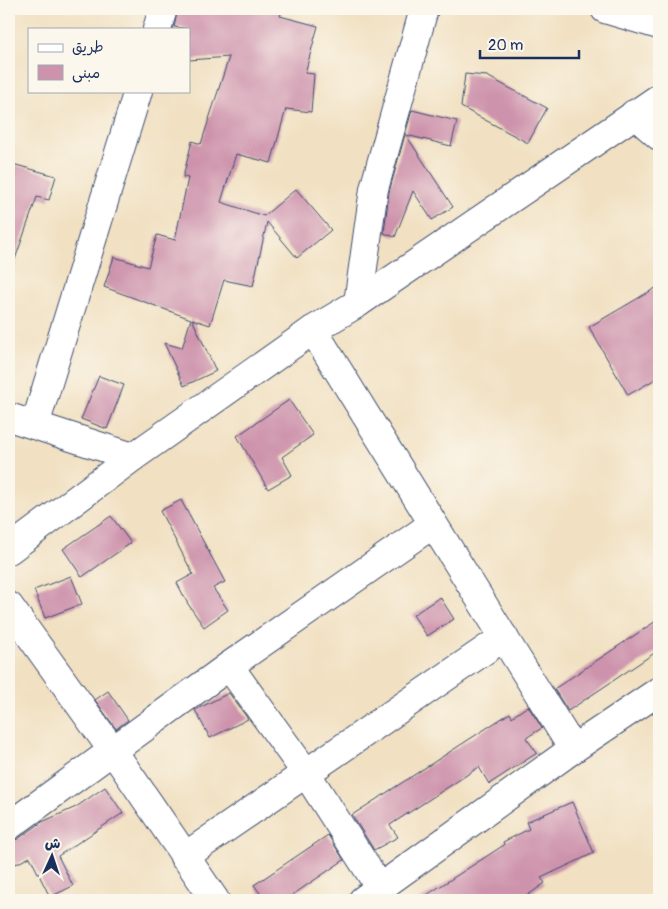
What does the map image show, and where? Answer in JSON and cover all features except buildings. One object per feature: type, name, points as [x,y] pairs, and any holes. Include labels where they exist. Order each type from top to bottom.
[{"type":"street","points":[[157,28],[164,9]]},
{"type":"street","points":[[358,303],[374,189],[424,9]]},
{"type":"street","points":[[605,9],[659,25]]},
{"type":"street","points":[[35,425],[138,92]]},
{"type":"street","points":[[9,550],[133,457],[313,330],[358,303],[659,98]]},
{"type":"street","points":[[634,114],[659,136]]},
{"type":"street","points":[[313,330],[573,749]]},
{"type":"street","points":[[9,416],[133,457]]},
{"type":"street","points":[[9,826],[229,666],[434,524]]},
{"type":"street","points":[[9,606],[113,751],[215,900]]},
{"type":"street","points":[[184,857],[504,637]]},
{"type":"street","points":[[229,666],[306,773],[371,894],[573,749],[659,691]]}]
